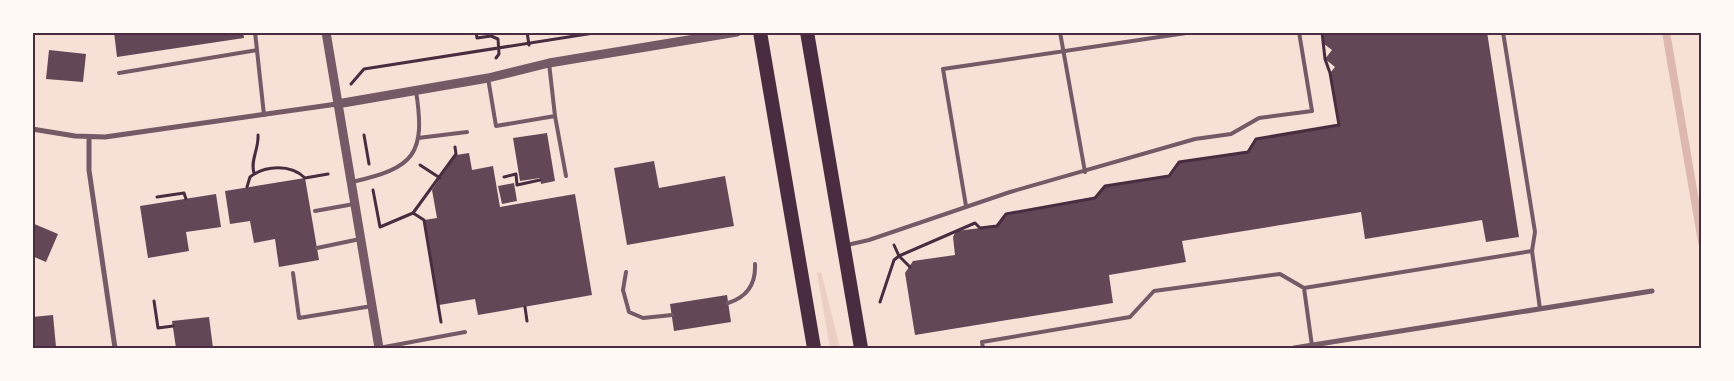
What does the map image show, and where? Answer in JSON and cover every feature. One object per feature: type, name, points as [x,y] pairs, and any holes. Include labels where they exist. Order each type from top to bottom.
[{"type":"highway","points":[[760,32],[814,348]]},
{"type":"highway","points":[[807,32],[861,348]]},
{"type":"street","points":[[326,32],[379,348]]},
{"type":"street","points":[[32,129],[89,137],[264,115],[488,78],[549,63],[737,32]]},
{"type":"street","points":[[89,137],[89,170],[115,348]]},
{"type":"street","points":[[1294,348],[1652,291]]},
{"type":"lane","points":[[255,32],[264,115]]},
{"type":"lane","points":[[1060,32],[1085,172]]},
{"type":"lane","points":[[966,206],[943,69],[1193,32]]},
{"type":"lane","points":[[843,246],[869,240],[966,206],[1195,139],[1231,134],[1259,118],[1312,111],[1299,32]]},
{"type":"lane","points":[[1504,32],[1535,232],[1532,251],[1540,309]]},
{"type":"lane","points":[[119,73],[257,50]]},
{"type":"lane","points":[[549,63],[566,176]]},
{"type":"lane","points":[[488,78],[496,126],[556,116]]},
{"type":"lane","points":[[350,182],[388,174],[410,157],[418,138],[420,118],[416,90]]},
{"type":"lane","points":[[418,138],[467,132]]},
{"type":"lane","points":[[315,211],[354,204]]},
{"type":"lane","points":[[317,248],[360,240]]},
{"type":"lane","points":[[983,348],[982,342],[1130,317],[1154,291],[1280,274],[1304,288],[1532,251]]},
{"type":"lane","points":[[728,304],[740,300],[750,289],[755,272],[755,264]]},
{"type":"lane","points":[[626,272],[623,290],[629,312],[643,318],[672,315]]},
{"type":"lane","points":[[292,273],[299,318],[372,306]]},
{"type":"lane","points":[[1304,288],[1312,346]]},
{"type":"lane","points":[[379,348],[465,332]]},
{"type":"path","points":[[476,32],[477,38],[496,37],[499,48],[496,58]]},
{"type":"path","points":[[527,32],[530,46]]},
{"type":"path","points":[[359,72],[364,69],[499,48],[530,46],[600,32]]},
{"type":"path","points":[[880,302],[891,266],[898,256],[975,224],[980,228],[997,226],[1006,214],[1095,198],[1105,186],[1169,176],[1178,162],[1248,152],[1256,139],[1339,125],[1330,73],[1325,59],[1322,32]]},
{"type":"path","points":[[254,173],[253,161],[258,148],[258,135]]},
{"type":"path","points":[[380,227],[413,213],[456,154]]},
{"type":"path","points":[[410,157],[440,178]]},
{"type":"path","points":[[246,187],[254,173],[282,168],[294,169],[306,178],[328,174]]},
{"type":"path","points":[[504,177],[516,174],[517,185],[540,180]]},
{"type":"path","points":[[157,197],[184,193],[186,199]]},
{"type":"path","points":[[413,213],[424,220],[438,305]]},
{"type":"path","points":[[898,256],[910,267]]},
{"type":"path","points":[[154,301],[158,328],[173,326]]},
{"type":"path","points":[[525,307],[527,321]]},
{"type":"shaded area","points":[[821,272],[840,348],[830,348],[817,273]]},
{"type":"building","points":[[114,32],[243,32],[244,38],[117,57]]},
{"type":"building","points":[[1322,32],[1487,32],[1519,237],[1486,242],[1482,220],[1365,239],[1361,212],[1182,241],[1186,262],[1109,275],[1113,303],[915,335],[905,273],[913,261],[955,255],[953,237],[956,231],[997,226],[1006,214],[1095,198],[1105,186],[1169,176],[1179,162],[1248,152],[1256,139],[1339,125],[1330,73],[1335,67],[1325,59],[1332,50],[1324,44]]},
{"type":"building","points":[[49,50],[86,54],[83,82],[46,79]]},
{"type":"building","points":[[547,133],[555,181],[541,184],[540,178],[520,181],[513,138]]},
{"type":"building","points":[[469,153],[472,170],[493,166],[500,207],[575,194],[592,295],[478,315],[475,299],[439,305],[424,220],[437,218],[432,190],[456,155]]},
{"type":"building","points":[[654,161],[659,188],[725,176],[734,226],[627,245],[614,168]]},
{"type":"building","points":[[305,178],[319,260],[279,267],[275,239],[254,243],[250,221],[230,224],[225,191]]},
{"type":"building","points":[[514,183],[517,201],[502,204],[498,186]]},
{"type":"building","points":[[216,194],[221,227],[186,232],[189,251],[148,258],[140,206]]},
{"type":"building","points":[[32,223],[58,234],[46,262],[32,256]]},
{"type":"building","points":[[727,295],[731,322],[674,331],[670,304]]},
{"type":"building","points":[[53,315],[56,347],[32,348],[32,317]]},
{"type":"building","points":[[209,317],[213,348],[176,348],[172,321]]},
{"type":"waterway","points":[[1666,32],[1702,242]]}]
